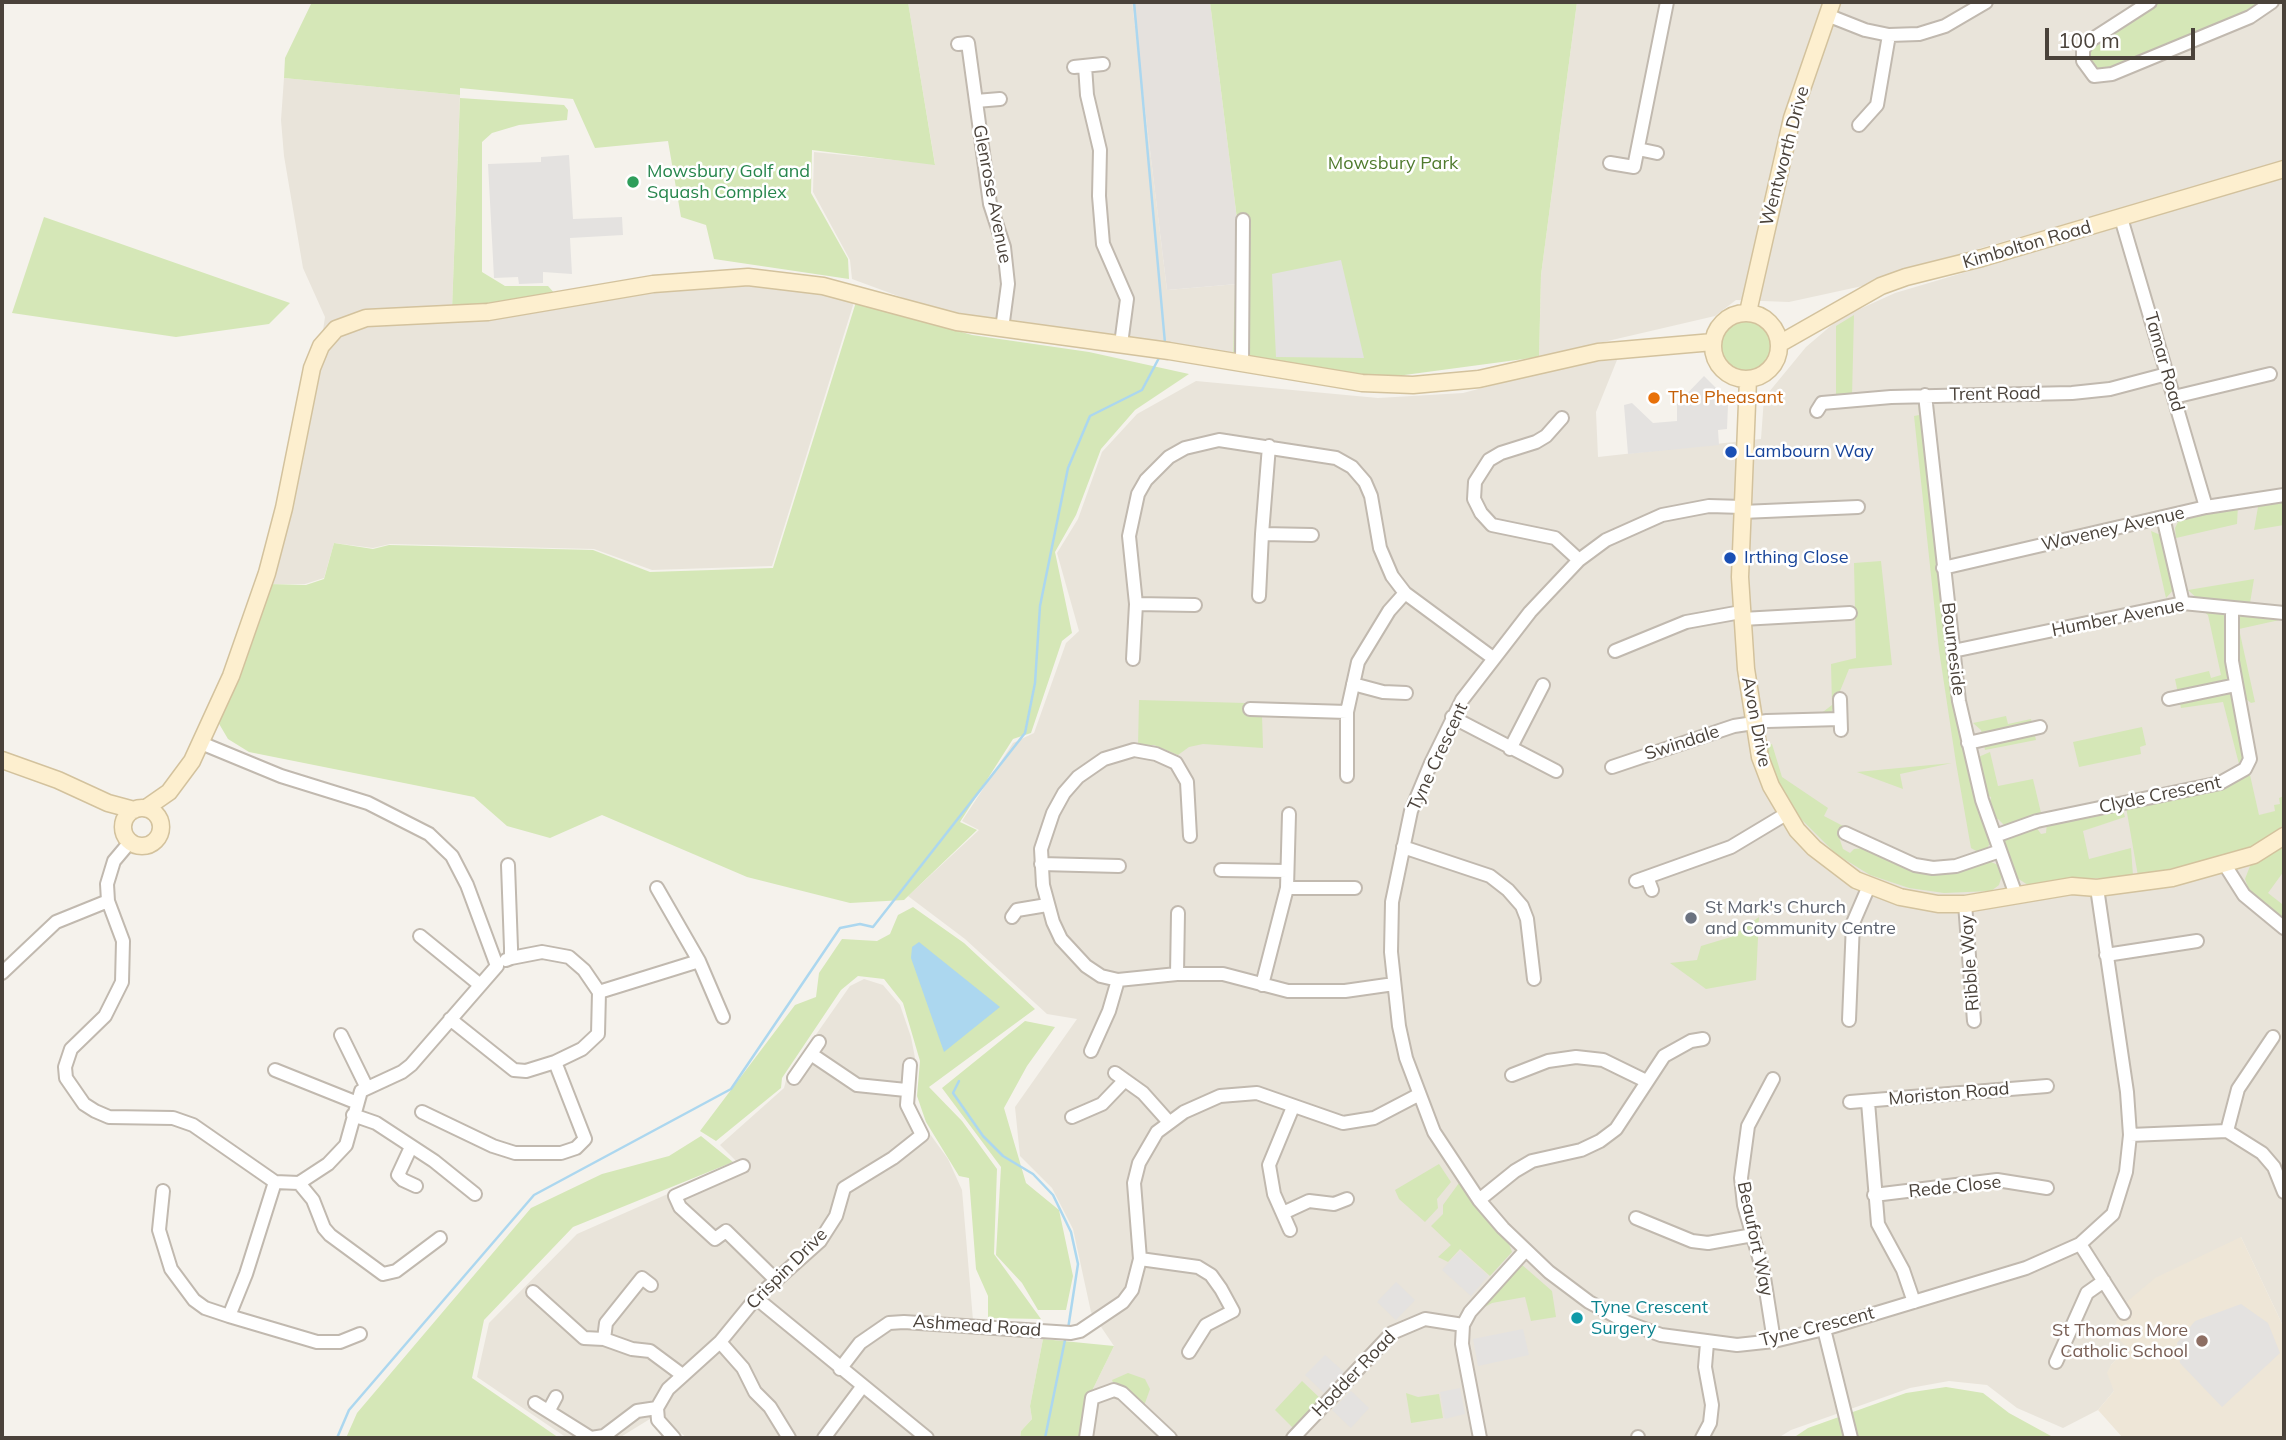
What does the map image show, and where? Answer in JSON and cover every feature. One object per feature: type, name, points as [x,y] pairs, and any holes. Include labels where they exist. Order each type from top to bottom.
[{"type":"main road","name":"Wentworth Drive","points":[[1748,312],[1792,118],[1830,8]]},
{"type":"main road","name":"Kimbolton Road","points":[[1779,344],[1881,286],[2284,169]]},
{"type":"main road","points":[[108,803],[123,825],[130,842],[142,847],[153,843],[161,833],[160,820],[169,792],[201,743],[231,676],[268,573],[312,368],[321,346],[337,329],[349,323],[399,315],[488,312],[663,283],[748,277],[823,286],[957,322],[1161,350],[1362,383],[1413,385],[1479,379],[1598,352],[1713,342]]},
{"type":"main road","points":[[1748,312],[1766,319],[1778,334],[1778,354],[1767,372],[1748,379],[1728,373],[1720,366],[1713,342],[1719,326],[1727,318],[1748,312]]},
{"type":"main road","name":"Avon Drive","points":[[1748,379],[1742,509],[1742,616],[1754,722],[1760,757],[1786,814],[1814,848],[1841,871],[1869,886],[1912,900],[1965,904],[2072,886],[2097,888],[2172,878],[2254,855],[2284,836]]},
{"type":"main road","points":[[2,760],[58,780],[108,803],[140,809],[160,820]]},
{"type":"main road","points":[[123,825],[140,809],[169,792]]},
{"type":"street","points":[[1610,163],[1634,167],[1667,2]]},
{"type":"street","points":[[1830,8],[1865,30],[1889,35],[1919,34],[1945,26],[1986,2]]},
{"type":"street","points":[[2150,2],[2088,42],[2083,50],[2083,61],[2094,76],[2112,74],[2250,18],[2272,2]]},
{"type":"street","points":[[1859,125],[1882,108],[1889,35]]},
{"type":"street","name":"Glenrose Avenue","points":[[958,44],[968,43],[990,204],[1004,247],[1008,284],[1002,329]]},
{"type":"street","points":[[1103,64],[1079,67],[1100,150],[1099,196],[1103,244],[1127,299],[1121,344]]},
{"type":"street","name":"Glenrose Avenue","points":[[976,101],[1000,99]]},
{"type":"street","points":[[1638,149],[1657,153]]},
{"type":"street","name":"Tamar Road","points":[[2121,218],[2206,508]]},
{"type":"street","points":[[1242,364],[1243,220]]},
{"type":"street","name":"Trent Road","points":[[1818,403],[1925,395],[2072,393],[2110,389],[2167,374]]},
{"type":"street","points":[[2174,397],[2270,374]]},
{"type":"street","name":"Bourneside","points":[[1925,395],[1953,651],[1968,743],[2015,895]]},
{"type":"street","points":[[1562,418],[1536,442],[1489,460],[1475,482],[1474,499],[1481,513],[1492,525],[1555,538],[1579,560]]},
{"type":"street","points":[[1133,659],[1136,604],[1129,536],[1131,514],[1138,494],[1156,468],[1185,448],[1219,440],[1336,458],[1352,467],[1365,482],[1371,496],[1384,563],[1405,593],[1493,658]]},
{"type":"street","points":[[1259,596],[1269,446]]},
{"type":"street","name":"Waveney Avenue","points":[[1943,568],[2163,517],[2284,495]]},
{"type":"street","name":"Tyne Crescent","points":[[1742,509],[1709,506],[1662,515],[1606,540],[1579,560],[1530,612],[1493,658],[1452,717],[1411,811],[1391,902],[1394,984],[1399,1026],[1418,1095],[1434,1132],[1479,1200],[1525,1251],[1589,1302],[1628,1323],[1661,1335],[1737,1345],[1774,1341],[1825,1329],[2026,1268],[2080,1244],[2113,1214],[2126,1172],[2130,1135],[2127,1092],[2097,888]]},
{"type":"street","points":[[1742,509],[1858,507]]},
{"type":"street","points":[[2163,517],[2183,603]]},
{"type":"street","points":[[1262,534],[1312,535]]},
{"type":"street","points":[[1348,776],[1348,712],[1358,662],[1368,641],[1405,593]]},
{"type":"street","name":"Humber Avenue","points":[[1953,651],[2183,603],[2284,613]]},
{"type":"street","points":[[1136,604],[1195,605]]},
{"type":"street","name":"Clyde Crescent","points":[[1995,836],[2037,821],[2234,778],[2245,769],[2250,759],[2236,685],[2230,632],[2232,608]]},
{"type":"street","points":[[1615,651],[1686,622],[1742,616],[1850,612]]},
{"type":"street","points":[[1353,684],[1382,692],[1406,693]]},
{"type":"street","points":[[1510,749],[1540,704],[1543,685]]},
{"type":"street","points":[[2169,699],[2236,685]]},
{"type":"street","name":"Swindale","points":[[1612,767],[1703,735],[1754,722],[1840,725],[1840,699]]},
{"type":"street","points":[[1250,709],[1348,712]]},
{"type":"street","points":[[1452,717],[1556,771]]},
{"type":"street","points":[[1968,743],[2040,727]]},
{"type":"street","points":[[201,743],[281,776],[368,803],[429,834],[452,856],[467,885],[497,966]]},
{"type":"street","points":[[1190,836],[1190,796],[1180,768],[1170,758],[1134,750],[1104,759],[1078,777],[1065,793],[1046,830],[1041,864],[1047,905],[1061,939],[1072,953],[1101,976],[1118,980],[1177,974],[1223,974],[1289,991],[1315,992],[1394,984]]},
{"type":"street","points":[[1262,985],[1287,888],[1289,814]]},
{"type":"street","points":[[1652,890],[1642,879],[1731,847],[1786,814]]},
{"type":"street","points":[[1845,833],[1915,865],[1933,868],[1956,866],[2000,850]]},
{"type":"street","points":[[130,842],[110,869],[107,884],[108,901],[123,941],[122,982],[105,1016],[71,1049],[66,1058],[66,1078],[84,1104],[109,1116],[157,1115],[193,1125],[275,1182],[299,1183],[346,1146],[354,1108],[366,1086],[402,1072],[497,966],[511,958],[542,952],[569,957],[584,970],[599,992],[598,1034],[582,1049],[555,1062],[526,1071],[514,1070],[450,1019]]},
{"type":"street","points":[[1403,848],[1490,876],[1508,891],[1522,906],[1527,919],[1534,979]]},
{"type":"street","points":[[1041,864],[1119,866]]},
{"type":"street","points":[[509,865],[511,958]]},
{"type":"street","points":[[2225,865],[2244,895],[2284,928]]},
{"type":"street","points":[[1221,870],[1287,871]]},
{"type":"street","points":[[1849,1020],[1853,923],[1869,886]]},
{"type":"street","points":[[1287,888],[1355,887]]},
{"type":"street","points":[[657,888],[699,961],[723,1017]]},
{"type":"street","points":[[2,973],[56,922],[108,901]]},
{"type":"street","name":"Ribble Way","points":[[1965,904],[1974,1021]]},
{"type":"street","points":[[1015,908],[1047,905]]},
{"type":"street","points":[[1177,974],[1178,913]]},
{"type":"street","points":[[420,936],[480,984]]},
{"type":"street","points":[[2106,955],[2197,941]]},
{"type":"street","points":[[599,992],[699,961]]},
{"type":"street","points":[[1091,1051],[1109,1011],[1118,980]]},
{"type":"street","points":[[341,1035],[366,1086]]},
{"type":"street","points":[[1479,1200],[1532,1161],[1581,1150],[1600,1141],[1616,1129],[1664,1056],[1681,1052],[1703,1039]]},
{"type":"street","points":[[2227,1131],[2238,1089],[2269,1043],[2255,1040]]},
{"type":"street","points":[[794,1078],[819,1042]]},
{"type":"street","points":[[811,1054],[857,1086],[906,1090]]},
{"type":"street","points":[[1512,1075],[1548,1061],[1576,1057],[1603,1060],[1646,1082]]},
{"type":"street","points":[[422,1112],[493,1146],[515,1153],[537,1155],[573,1150],[583,1143],[585,1135],[555,1062]]},
{"type":"street","name":"Crispin Drive","points":[[657,1408],[681,1374],[720,1342],[756,1298],[820,1241],[836,1216],[844,1188],[892,1158],[922,1135],[907,1105],[906,1090],[910,1065]]},
{"type":"street","points":[[275,1070],[354,1108],[434,1161],[475,1194]]},
{"type":"street","points":[[1072,1117],[1102,1104],[1120,1077],[1143,1093],[1168,1121]]},
{"type":"street","name":"Beaufort Way","points":[[1773,1079],[1766,1101],[1748,1126],[1742,1151],[1743,1191],[1763,1271],[1774,1341]]},
{"type":"street","name":"Moriston Road","points":[[1850,1102],[2029,1081],[2048,1086]]},
{"type":"street","points":[[1189,1352],[1206,1325],[1233,1311],[1211,1275],[1198,1267],[1140,1259],[1134,1184],[1147,1147],[1168,1121],[1220,1096],[1240,1093],[1277,1098],[1293,1107],[1343,1124],[1374,1118],[1418,1095]]},
{"type":"street","name":"Moriston Road","points":[[1868,1102],[1878,1224],[1899,1261],[1914,1302]]},
{"type":"street","points":[[1290,1230],[1272,1186],[1269,1165],[1293,1107]]},
{"type":"street","points":[[2130,1135],[2227,1131],[2279,1164],[2284,1192]]},
{"type":"street","points":[[411,1147],[398,1175],[403,1181],[415,1186]]},
{"type":"street","points":[[743,1166],[675,1196],[676,1201],[715,1239],[726,1231],[776,1280]]},
{"type":"street","name":"Rede Close","points":[[1874,1195],[1997,1180],[2042,1187],[2034,1199]]},
{"type":"street","points":[[229,1316],[246,1274],[275,1182]]},
{"type":"street","points":[[299,1183],[313,1200],[330,1235],[385,1274],[396,1271],[439,1238]]},
{"type":"street","points":[[163,1191],[159,1230],[172,1269],[194,1300],[205,1308],[317,1342],[340,1342],[360,1334]]},
{"type":"street","points":[[1283,1213],[1309,1201],[1334,1204],[1347,1199]]},
{"type":"street","points":[[1636,1218],[1692,1241],[1708,1243],[1753,1235]]},
{"type":"street","points":[[2080,1244],[2124,1313]]},
{"type":"street","points":[[1480,1438],[1462,1344],[1463,1325],[1470,1312],[1525,1251]]},
{"type":"street","name":"Ashmead Road","points":[[840,1369],[860,1343],[889,1323],[904,1321],[1067,1332],[1095,1321],[1123,1302],[1132,1290],[1140,1259]]},
{"type":"street","points":[[604,1339],[606,1323],[642,1278],[651,1285]]},
{"type":"street","points":[[2056,1362],[2087,1293],[2104,1281]]},
{"type":"street","points":[[532,1292],[584,1338],[604,1339],[632,1349],[650,1351],[681,1374]]},
{"type":"street","points":[[756,1298],[927,1438]]},
{"type":"street","name":"Hodder Road","points":[[1293,1438],[1392,1332],[1425,1319],[1463,1325]]},
{"type":"street","points":[[1825,1329],[1851,1438]]},
{"type":"street","points":[[720,1342],[743,1368],[755,1392],[770,1407],[789,1438]]},
{"type":"street","points":[[1702,1438],[1710,1423],[1712,1405],[1705,1367],[1707,1343]]},
{"type":"street","points":[[824,1438],[862,1387]]},
{"type":"street","points":[[1086,1438],[1092,1398],[1114,1390],[1122,1393],[1170,1438]]},
{"type":"street","points":[[549,1410],[556,1397]]},
{"type":"street","points":[[535,1403],[580,1432],[598,1437],[637,1411],[657,1408],[658,1419],[674,1438]]},
{"type":"shaded area","points":[[908,2],[1132,2],[1167,290],[1237,284],[1233,355],[955,317],[852,279],[850,260],[813,192],[814,152],[935,164]]},
{"type":"shaded area","points":[[1132,2],[1210,2],[1237,219],[1237,284],[1167,290]]},
{"type":"shaded area","points":[[1577,2],[2284,2],[2284,162],[1974,250],[1867,285],[1789,302],[1736,300],[1715,316],[1539,357],[1541,275]]},
{"type":"shaded area","points":[[284,78],[460,95],[452,310],[712,284],[801,289],[854,302],[772,566],[652,570],[594,549],[390,544],[373,548],[334,543],[324,578],[305,584],[269,584],[318,364],[325,317],[303,268],[284,156],[281,120]]},
{"type":"shaded area","points":[[569,155],[573,219],[622,217],[623,235],[570,238],[572,274],[543,272],[543,283],[519,284],[518,277],[494,278],[488,164],[541,162],[541,157]]},
{"type":"shaded area","points":[[2284,178],[2284,1328],[2241,1237],[2111,1365],[2114,1391],[2098,1410],[2063,1428],[2017,1408],[1987,1385],[1949,1381],[1910,1388],[1791,1430],[1778,1438],[1079,1438],[1089,1397],[1114,1346],[1091,1312],[1073,1229],[1052,1188],[1020,1156],[1015,1107],[1077,1019],[1047,1014],[965,939],[908,896],[979,830],[962,821],[1013,743],[1034,733],[1066,643],[1079,631],[1057,553],[1078,519],[1102,452],[1137,414],[1196,381],[1378,398],[1463,393],[1578,363],[1617,360],[1596,412],[1598,457],[1761,439],[1764,398],[1806,347],[1840,318],[1895,293]]},
{"type":"shaded area","points":[[1341,260],[1364,358],[1276,357],[1272,274]]},
{"type":"shaded area","points":[[1704,376],[1724,396],[1720,403],[1728,405],[1727,429],[1718,430],[1719,445],[1628,454],[1624,405],[1632,403],[1653,423],[1677,421],[1677,404]]},
{"type":"shaded area","points":[[864,979],[883,985],[900,1005],[911,1037],[917,1068],[913,1096],[922,1123],[948,1159],[962,1190],[974,1332],[1043,1339],[1030,1406],[1032,1419],[1021,1431],[1020,1438],[687,1438],[658,1414],[619,1438],[567,1438],[477,1377],[489,1323],[577,1234],[738,1163],[720,1145],[784,1088],[787,1076],[850,986]]},
{"type":"shaded area","name":"St Thomas More Catholic School","points":[[2241,1237],[2284,1328],[2284,1438],[2123,1438],[2098,1410],[2114,1391],[2107,1373],[2127,1348],[2113,1333],[2117,1319],[2127,1311],[2123,1305],[2155,1278]]},
{"type":"shaded area","points":[[1460,1251],[1488,1276],[1471,1296],[1442,1270]]},
{"type":"shaded area","points":[[1396,1282],[1415,1300],[1396,1320],[1377,1302]]},
{"type":"shaded area","points":[[2241,1304],[2268,1323],[2280,1353],[2222,1407],[2180,1363],[2177,1343],[2195,1321]]},
{"type":"shaded area","points":[[1523,1329],[1529,1355],[1478,1366],[1473,1339]]},
{"type":"shaded area","points":[[1325,1355],[1344,1372],[1324,1393],[1305,1375]]},
{"type":"shaded area","points":[[1460,1388],[1465,1414],[1445,1419],[1440,1392]]},
{"type":"shaded area","points":[[1351,1391],[1369,1408],[1351,1428],[1332,1410]]},
{"type":"green space","points":[[312,2],[908,2],[935,165],[812,150],[811,193],[848,259],[849,279],[714,259],[706,225],[681,217],[668,141],[595,148],[573,99],[460,88],[460,95],[284,78],[285,58]]},
{"type":"green space","name":"Mowsbury Park","points":[[1210,2],[1577,2],[1541,275],[1539,357],[1382,378],[1233,355],[1237,219]]},
{"type":"green space","points":[[2159,2],[2267,2],[2110,70],[2098,72],[2089,66],[2087,53],[2092,44]]},
{"type":"green space","points":[[460,98],[564,105],[568,110],[567,120],[519,125],[492,133],[482,142],[482,272],[505,286],[548,286],[557,296],[452,310]]},
{"type":"green space","points":[[44,217],[290,303],[269,324],[176,337],[12,313]]},
{"type":"green space","points":[[856,302],[972,335],[1089,352],[1189,374],[1135,410],[1101,449],[1076,515],[1055,552],[1072,633],[1062,641],[1031,733],[1013,739],[960,822],[977,830],[904,900],[850,903],[747,877],[602,815],[550,838],[507,826],[474,797],[249,752],[228,739],[218,722],[269,584],[306,585],[324,579],[334,543],[373,549],[389,545],[593,550],[650,572],[773,568]]},
{"type":"green space","points":[[1854,315],[1852,397],[1836,398],[1836,326]]},
{"type":"green space","points":[[1747,320],[1766,328],[1774,347],[1766,366],[1747,374],[1728,366],[1720,347],[1728,328]]},
{"type":"green space","points":[[1918,403],[1922,408],[1974,788],[1991,842],[1985,851],[1978,852],[1971,848],[1939,650],[1914,416],[1919,415]]},
{"type":"green space","points":[[2284,499],[2284,525],[2254,530],[2259,501]]},
{"type":"green space","points":[[2238,505],[2237,524],[2176,538],[2175,528],[2180,518]]},
{"type":"green space","points":[[2151,531],[2163,536],[2175,588],[2166,598]]},
{"type":"green space","points":[[1881,561],[1892,665],[1849,669],[1831,713],[1819,715],[1832,705],[1831,664],[1856,658],[1854,563]]},
{"type":"green space","points":[[2254,579],[2250,603],[2247,605],[2199,600],[2188,590]]},
{"type":"green space","points":[[2199,608],[2222,612],[2226,617],[2229,673],[2244,760],[2240,768],[2223,702],[2181,708],[2175,679],[2209,671],[2211,678],[2221,675],[2208,615]]},
{"type":"green space","points":[[2246,612],[2284,617],[2239,629],[2255,702],[2251,703],[2245,698],[2236,656],[2236,628],[2239,616]]},
{"type":"green space","points":[[1139,700],[1245,703],[1245,714],[1262,715],[1263,748],[1203,744],[1189,747],[1178,755],[1154,745],[1138,746]]},
{"type":"green space","points":[[2006,716],[2008,724],[2031,719],[2036,740],[1985,750],[1981,730],[1973,723]]},
{"type":"green space","points":[[2142,727],[2146,745],[2140,747],[2141,754],[2079,767],[2073,742]]},
{"type":"green space","points":[[1772,744],[1782,777],[1828,808],[1824,816],[1843,826],[1839,837],[1843,849],[1850,853],[1854,849],[1864,848],[1908,869],[1930,874],[1960,871],[1987,860],[2000,866],[2002,875],[1999,885],[1991,891],[1944,893],[1909,888],[1870,875],[1836,854],[1795,813],[1779,783],[1766,746]]},
{"type":"green space","points":[[1990,752],[1998,786],[2033,779],[2042,817],[2006,827],[1998,819],[1993,820],[1989,807],[1991,797],[1985,795],[1976,758]]},
{"type":"green space","points":[[1952,763],[1900,774],[1903,789],[1857,772]]},
{"type":"green space","points":[[2250,775],[2259,815],[2275,811],[2274,805],[2280,804],[2279,798],[2284,796],[2284,825],[2251,847],[2235,854],[2138,876],[2126,807],[2179,794],[2188,797],[2215,792],[2220,786]]},
{"type":"green space","points":[[2122,807],[2125,817],[2083,831],[2089,859],[2131,848],[2133,876],[2066,880],[2031,887],[2014,876],[2004,842],[2007,837],[2036,827],[2041,834],[2046,833],[2047,823]]},
{"type":"green space","points":[[2284,846],[2284,871],[2268,893],[2282,904],[2284,902],[2284,919],[2250,893],[2245,879],[2250,866]]},
{"type":"green space","points":[[913,907],[964,943],[1035,1009],[929,1087],[962,1121],[997,1169],[994,1254],[1041,1319],[988,1318],[988,1296],[976,1269],[969,1178],[959,1176],[926,1122],[917,1096],[920,1061],[903,1003],[884,979],[858,976],[841,990],[782,1078],[781,1088],[716,1141],[700,1131],[795,1005],[816,997],[819,973],[842,939],[877,941],[890,934],[898,915]]},
{"type":"green space","points":[[1759,917],[1756,980],[1706,989],[1670,963],[1697,960],[1701,946],[1731,937]]},
{"type":"green space","points":[[1025,1021],[1055,1027],[1027,1066],[1004,1108],[1026,1183],[1059,1210],[1073,1276],[1066,1310],[1038,1310],[1022,1283],[996,1255],[1001,1167],[942,1088]]},
{"type":"green space","points":[[701,1136],[733,1162],[573,1227],[484,1320],[472,1378],[559,1438],[346,1438],[357,1413],[531,1208],[602,1174],[669,1156]]},
{"type":"green space","points":[[1439,1164],[1451,1182],[1437,1199],[1438,1208],[1425,1222],[1399,1199],[1395,1190]]},
{"type":"green space","points":[[1459,1183],[1509,1244],[1512,1252],[1490,1276],[1460,1249],[1448,1262],[1438,1257],[1451,1245],[1431,1226],[1443,1214],[1443,1205]]},
{"type":"green space","points":[[1521,1264],[1552,1291],[1556,1317],[1531,1321],[1525,1297],[1492,1303],[1481,1309]]},
{"type":"green space","points":[[1043,1339],[1114,1346],[1089,1397],[1079,1438],[1020,1438],[1021,1431],[1032,1419],[1030,1406]]},
{"type":"green space","points":[[1128,1373],[1145,1379],[1150,1389],[1144,1406],[1121,1385],[1114,1385],[1112,1380]]},
{"type":"green space","points":[[1302,1381],[1323,1401],[1295,1430],[1275,1410]]},
{"type":"green space","points":[[1946,1387],[1983,1393],[2009,1413],[2051,1436],[1793,1438],[1808,1428],[1906,1393]]},
{"type":"green space","points":[[1406,1393],[1418,1397],[1439,1394],[1443,1418],[1411,1423]]},
{"type":"water","points":[[919,942],[1000,1007],[944,1052],[911,958],[912,947]]},
{"type":"waterway","points":[[1134,2],[1165,343]]},
{"type":"waterway","points":[[337,1438],[349,1410],[534,1195],[731,1089],[840,928],[860,924],[873,927],[1025,733],[1035,683],[1040,606],[1068,468],[1090,416],[1142,390],[1160,356]]},
{"type":"waterway","points":[[959,1081],[953,1093],[983,1136],[1003,1156],[1033,1174],[1053,1195],[1071,1232],[1078,1264],[1068,1329]]},
{"type":"waterway","points":[[1045,1438],[1066,1335]]},
{"type":"place","name":"Mowsbury Golf and Squash Complex","points":[[633,182]]},
{"type":"place","name":"The Pheasant","points":[[1654,398]]},
{"type":"place","name":"Lambourn Way","points":[[1731,452]]},
{"type":"place","name":"Irthing Close","points":[[1730,558]]},
{"type":"place","name":"St Mark's Church and Community Centre","points":[[1691,918]]},
{"type":"place","name":"Tyne Crescent Surgery","points":[[1577,1318]]},
{"type":"place","name":"St Thomas More Catholic School","points":[[2202,1341]]}]
